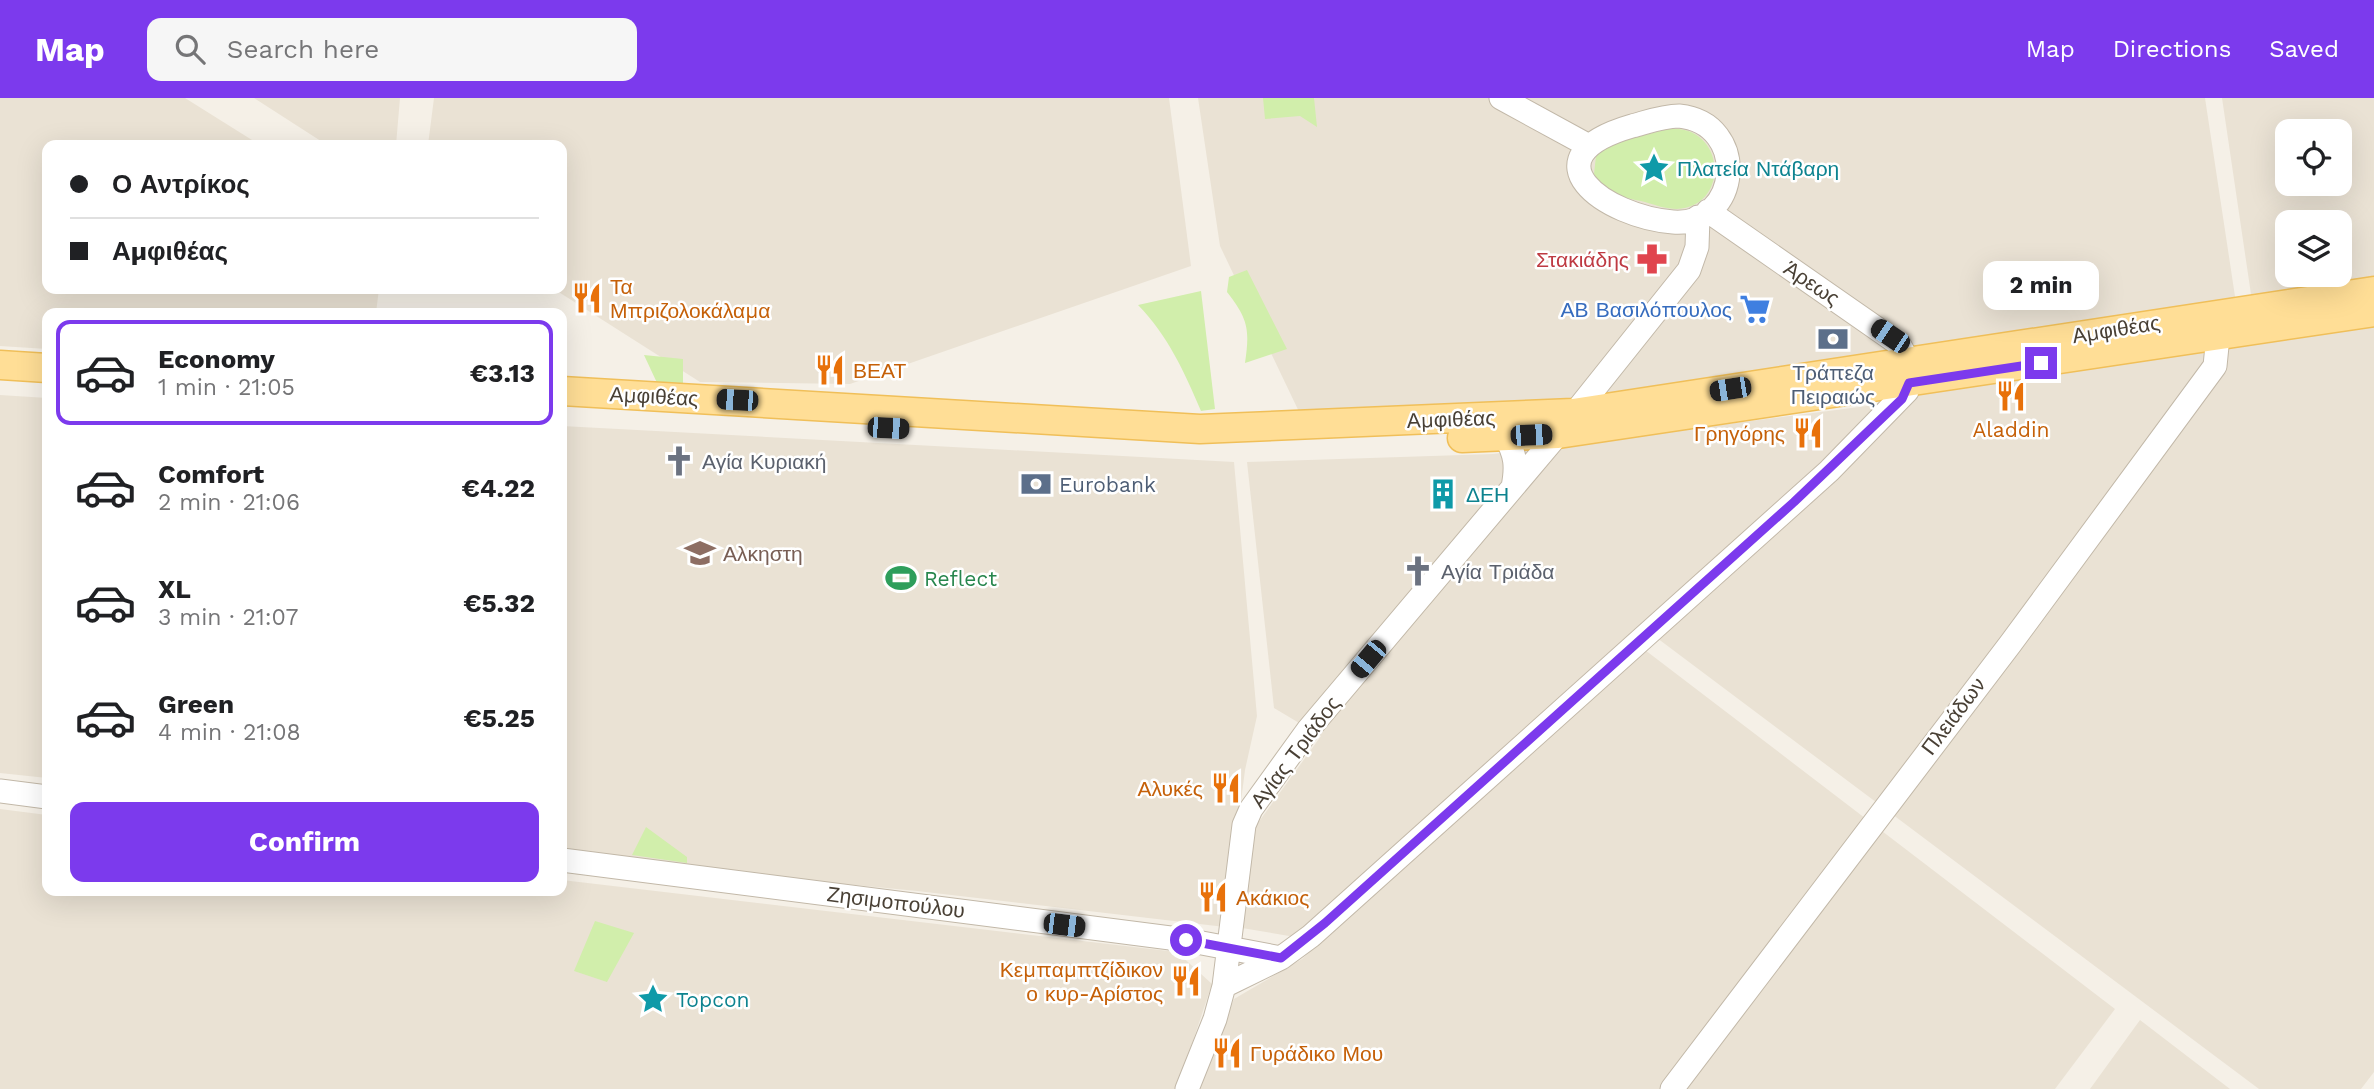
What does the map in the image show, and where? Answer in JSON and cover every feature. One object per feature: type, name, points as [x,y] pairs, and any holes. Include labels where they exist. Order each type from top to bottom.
[{"type":"main road","name":"Αμφιθέας","points":[[567,410],[1198,446],[1505,436],[1565,423],[1908,372],[2374,291]]},
{"type":"main road","name":"Αμφιθέας","points":[[1908,372],[2218,336],[2374,312]]},
{"type":"main road","points":[[0,365],[42,368]]},
{"type":"main road","points":[[0,383],[42,386]]},
{"type":"main road","name":"Αμφιθέας","points":[[567,391],[1200,429],[1565,423]]},
{"type":"street","points":[[1501,98],[1589,146]]},
{"type":"street","points":[[1668,117],[1688,117],[1704,124],[1720,139],[1729,164],[1724,191],[1703,214],[1684,222],[1665,221],[1611,204],[1592,194],[1584,184],[1580,168],[1589,146],[1606,134],[1668,117]]},
{"type":"street","name":"Άρεως","points":[[1703,214],[1890,336],[1905,352],[1908,372]]},
{"type":"street","name":"Αγίας Τριάδος","points":[[1187,1089],[1215,1019],[1224,986],[1244,825],[1251,809],[1308,730],[1513,487],[1689,270],[1697,247],[1703,214]]},
{"type":"street","name":"Πλειάδων","points":[[1672,1089],[2011,643],[2215,366],[2218,336]]},
{"type":"street","points":[[1186,940],[1207,956],[1224,986],[1281,958],[1320,928],[1821,478],[1902,399],[1908,372]]},
{"type":"street","points":[[1505,436],[1514,452],[1517,466],[1513,487]]},
{"type":"street","points":[[0,791],[42,796]]},
{"type":"street","name":"Ζησιμοπούλου","points":[[567,861],[1186,940],[1281,958]]},
{"type":"shaded area","points":[[0,98],[185,98],[252,140],[42,140],[42,294],[378,294],[377,308],[42,308],[42,349],[0,346]]},
{"type":"shaded area","points":[[254,98],[400,98],[396,140],[319,140]]},
{"type":"shaded area","points":[[434,98],[1169,98],[1191,266],[850,384],[700,382],[562,294],[567,294],[567,140],[429,140]]},
{"type":"shaded area","points":[[1198,98],[2205,98],[2236,303],[1598,404],[1302,418],[1220,246]]},
{"type":"shaded area","points":[[2222,98],[2374,98],[2374,283],[2352,286],[2352,210],[2275,210],[2275,287],[2347,287],[2252,301]]},
{"type":"shaded area","points":[[2374,325],[2374,1072],[2361,1089],[2259,1089],[1653,635],[1924,390]]},
{"type":"shaded area","points":[[0,395],[42,398],[42,777],[0,773]]},
{"type":"shaded area","points":[[1898,402],[1295,937],[1242,928],[1255,827],[1321,736],[1274,708],[1247,462],[1493,454]]},
{"type":"shaded area","points":[[567,426],[1234,462],[1257,716],[1245,770],[1225,927],[917,891],[680,868],[567,850]]},
{"type":"shaded area","points":[[1645,650],[2115,1009],[2055,1089],[1198,1089],[1234,999],[1302,959],[1424,846]]},
{"type":"shaded area","points":[[0,809],[42,814],[42,896],[567,896],[567,881],[1177,952],[1212,984],[1177,1089],[0,1089]]},
{"type":"shaded area","points":[[2140,1020],[2230,1089],[2090,1089]]},
{"type":"green space","points":[[1263,98],[1314,98],[1317,127],[1300,116],[1265,119]]},
{"type":"green space","name":"Πλατεία Ντάβαρη","points":[[1668,129],[1687,131],[1701,139],[1711,151],[1713,181],[1707,195],[1694,205],[1673,209],[1603,189],[1594,174],[1596,156],[1610,144]]},
{"type":"green space","points":[[1247,270],[1287,349],[1245,363],[1246,325],[1227,292],[1229,277]]},
{"type":"green space","points":[[1201,291],[1215,409],[1201,411],[1174,355],[1158,329],[1138,305]]},
{"type":"green space","points":[[644,355],[683,359],[683,386],[658,385]]},
{"type":"green space","points":[[646,827],[687,857],[687,863],[632,855]]},
{"type":"green space","points":[[595,921],[634,933],[607,982],[574,971]]},
{"type":"place","name":"Πλατεία Ντάβαρη","points":[[1654,168]]},
{"type":"place","name":"Στακιάδης","points":[[1652,259]]},
{"type":"place","name":"Τα Μπριζολοκάλαμα","points":[[587,298]]},
{"type":"place","name":"ΑΒ Βασιλόπουλος","points":[[1755,309]]},
{"type":"place","name":"Τράπεζα Πειραιώς","points":[[1833,339]]},
{"type":"place","name":"ΒΕΑΤ","points":[[830,370]]},
{"type":"place","name":"Aladdin","points":[[2011,396]]},
{"type":"place","name":"Γρηγόρης","points":[[1808,433]]},
{"type":"place","name":"Αγία Κυριακή","points":[[679,461]]},
{"type":"place","name":"Eurobank","points":[[1036,484]]},
{"type":"place","name":"ΔΕΗ","points":[[1443,494]]},
{"type":"place","name":"Αλκηστη","points":[[700,553]]},
{"type":"place","name":"Αγία Τριάδα","points":[[1418,571]]},
{"type":"place","name":"Reflect","points":[[901,578]]},
{"type":"place","name":"Αλυκές","points":[[1226,788]]},
{"type":"place","name":"Ακάκιος","points":[[1213,897]]},
{"type":"place","name":"Κεμπαμπτζίδικον ο κυρ-Αρίστος","points":[[1186,981]]},
{"type":"place","name":"Topcon","points":[[653,999]]},
{"type":"place","name":"Γυράδικο Μου","points":[[1227,1053]]},
{"type":"route","points":[[1186,940],[1281,958],[1311,936],[1814,485],[1902,399],[1909,383],[2041,363]]}]
